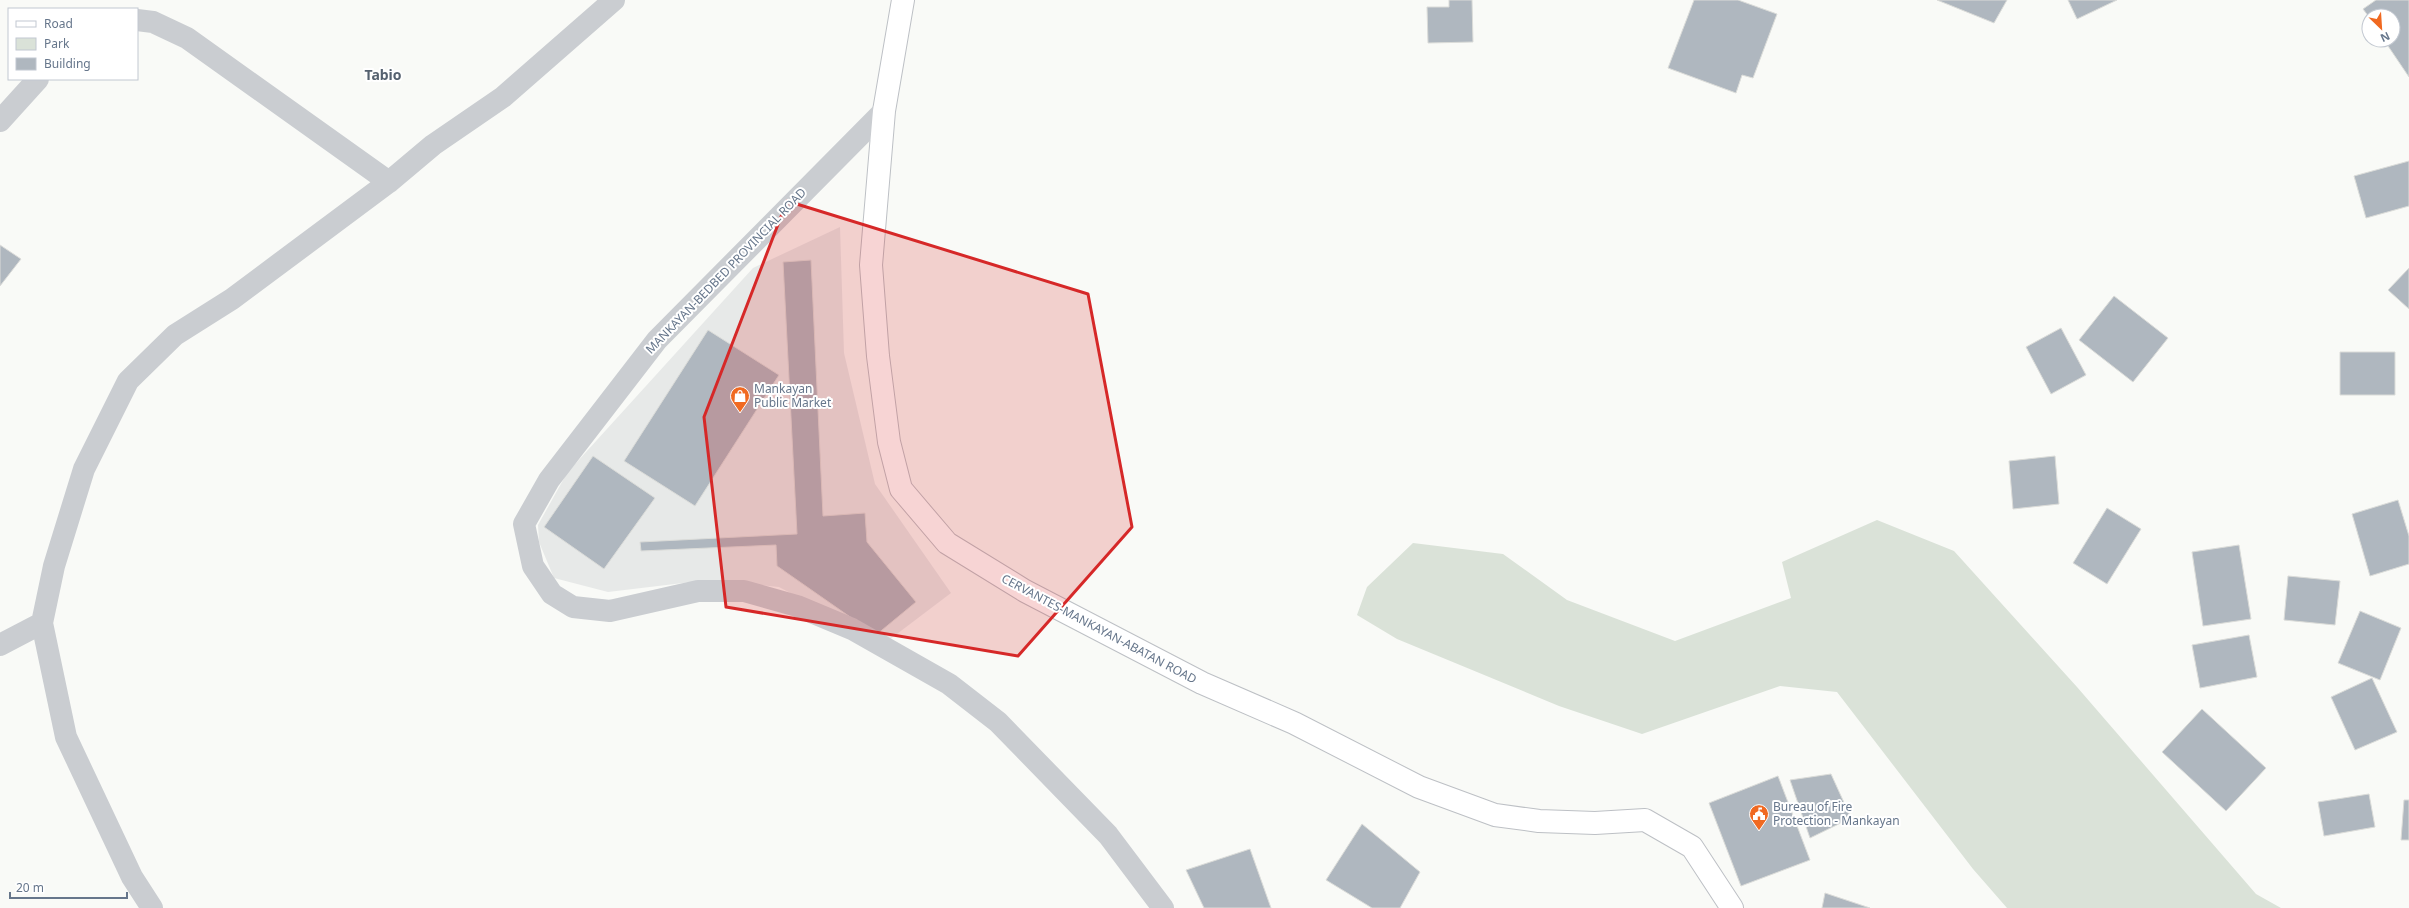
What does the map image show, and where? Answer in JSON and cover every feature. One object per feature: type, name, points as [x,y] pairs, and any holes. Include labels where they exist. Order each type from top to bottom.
[{"type":"main road","name":"CERVANTES-MANKAYAN-ABATAN ROAD","points":[[904,0],[884,111],[871,265],[878,356],[889,442],[901,489],[947,543],[1024,591],[1202,683],[1294,722],[1418,787],[1495,815],[1539,821],[1595,823],[1645,820],[1692,847],[1732,908]]},
{"type":"street","points":[[152,908],[132,876],[66,737],[42,623],[54,566],[84,469],[128,381],[175,335],[232,299],[389,182],[434,145],[504,97],[614,0]]},
{"type":"street","points":[[138,20],[153,22],[187,38],[389,182]]},
{"type":"street","points":[[0,121],[37,80]]},
{"type":"street","name":"MANKAYAN-BEDBED PROVINCIAL ROAD","points":[[884,111],[656,340],[549,480],[524,524],[533,566],[552,594],[573,607],[610,611],[698,591],[744,591],[797,606],[852,629],[949,684],[998,722],[1108,835],[1163,908]]},
{"type":"street","points":[[0,644],[42,623]]},
{"type":"highlighted area","points":[[787,201],[1088,294],[1132,527],[1018,656],[726,607],[704,417]]},
{"type":"shaded area","name":"Mankayan Public Market","points":[[840,227],[844,353],[875,484],[951,593],[885,643],[779,587],[708,580],[608,592],[554,578],[539,542],[538,525],[567,473],[753,268]]},
{"type":"green space","points":[[1877,520],[1954,551],[2077,687],[2256,894],[2281,908],[2007,908],[1973,869],[1837,692],[1780,686],[1642,734],[1559,706],[1397,639],[1357,615],[1367,587],[1413,543],[1503,554],[1567,600],[1675,641],[1791,598],[1782,562]]},
{"type":"building","points":[[1449,0],[1472,0],[1473,42],[1428,43],[1427,7],[1449,7]]},
{"type":"building","points":[[1694,0],[1738,0],[1777,14],[1753,78],[1742,75],[1736,93],[1668,68]]},
{"type":"building","points":[[1937,0],[2007,0],[1994,23]]},
{"type":"building","points":[[2068,0],[2117,0],[2077,19]]},
{"type":"building","points":[[2376,0],[2409,0],[2409,77],[2389,48],[2401,48],[2401,8],[2364,8]]},
{"type":"building","points":[[2409,161],[2409,206],[2366,218],[2354,176]]},
{"type":"building","points":[[0,245],[21,259],[0,286]]},
{"type":"building","points":[[811,260],[823,516],[865,513],[867,542],[916,602],[876,635],[777,566],[776,545],[641,551],[640,542],[797,534],[783,262]]},
{"type":"building","points":[[2409,268],[2409,309],[2388,290]]},
{"type":"building","points":[[2114,296],[2168,338],[2133,382],[2079,340]]},
{"type":"building","points":[[2061,328],[2086,375],[2051,394],[2026,347]]},
{"type":"building","points":[[708,330],[779,375],[695,506],[624,461]]},
{"type":"building","points":[[2340,352],[2395,352],[2395,395],[2340,395]]},
{"type":"building","points":[[593,456],[655,498],[604,569],[544,527]]},
{"type":"building","points":[[2055,456],[2059,504],[2013,509],[2009,461]]},
{"type":"building","points":[[2398,500],[2409,536],[2409,564],[2370,576],[2352,514]]},
{"type":"building","points":[[2107,508],[2141,529],[2107,584],[2073,563]]},
{"type":"building","points":[[2239,545],[2251,619],[2203,626],[2192,552]]},
{"type":"building","points":[[2288,576],[2340,581],[2335,625],[2284,620]]},
{"type":"building","points":[[2360,611],[2401,628],[2380,680],[2338,663]]},
{"type":"building","points":[[2249,635],[2257,677],[2200,688],[2192,645]]},
{"type":"building","points":[[2372,678],[2397,732],[2355,750],[2331,697]]},
{"type":"building","points":[[2202,709],[2266,768],[2226,811],[2162,752]]},
{"type":"building","points":[[1831,774],[1851,818],[1810,838],[1790,780]]},
{"type":"building","name":"Bureau of Fire Protection - Mankayan","points":[[1778,776],[1810,860],[1741,886],[1709,803]]},
{"type":"building","points":[[2369,794],[2375,827],[2324,836],[2318,802]]},
{"type":"building","points":[[2404,800],[2409,800],[2409,840],[2401,840]]},
{"type":"building","points":[[1362,824],[1420,872],[1400,908],[1372,908],[1326,880]]},
{"type":"building","points":[[1250,849],[1271,908],[1204,908],[1186,870]]},
{"type":"building","points":[[1825,893],[1870,908],[1822,908]]},
{"type":"place","name":"Mankayan Public Market","points":[[740,413]]},
{"type":"place","name":"Bureau of Fire Protection - Mankayan","points":[[1759,831]]},
{"type":"district","name":"Tabio","points":[[383,75]]}]
